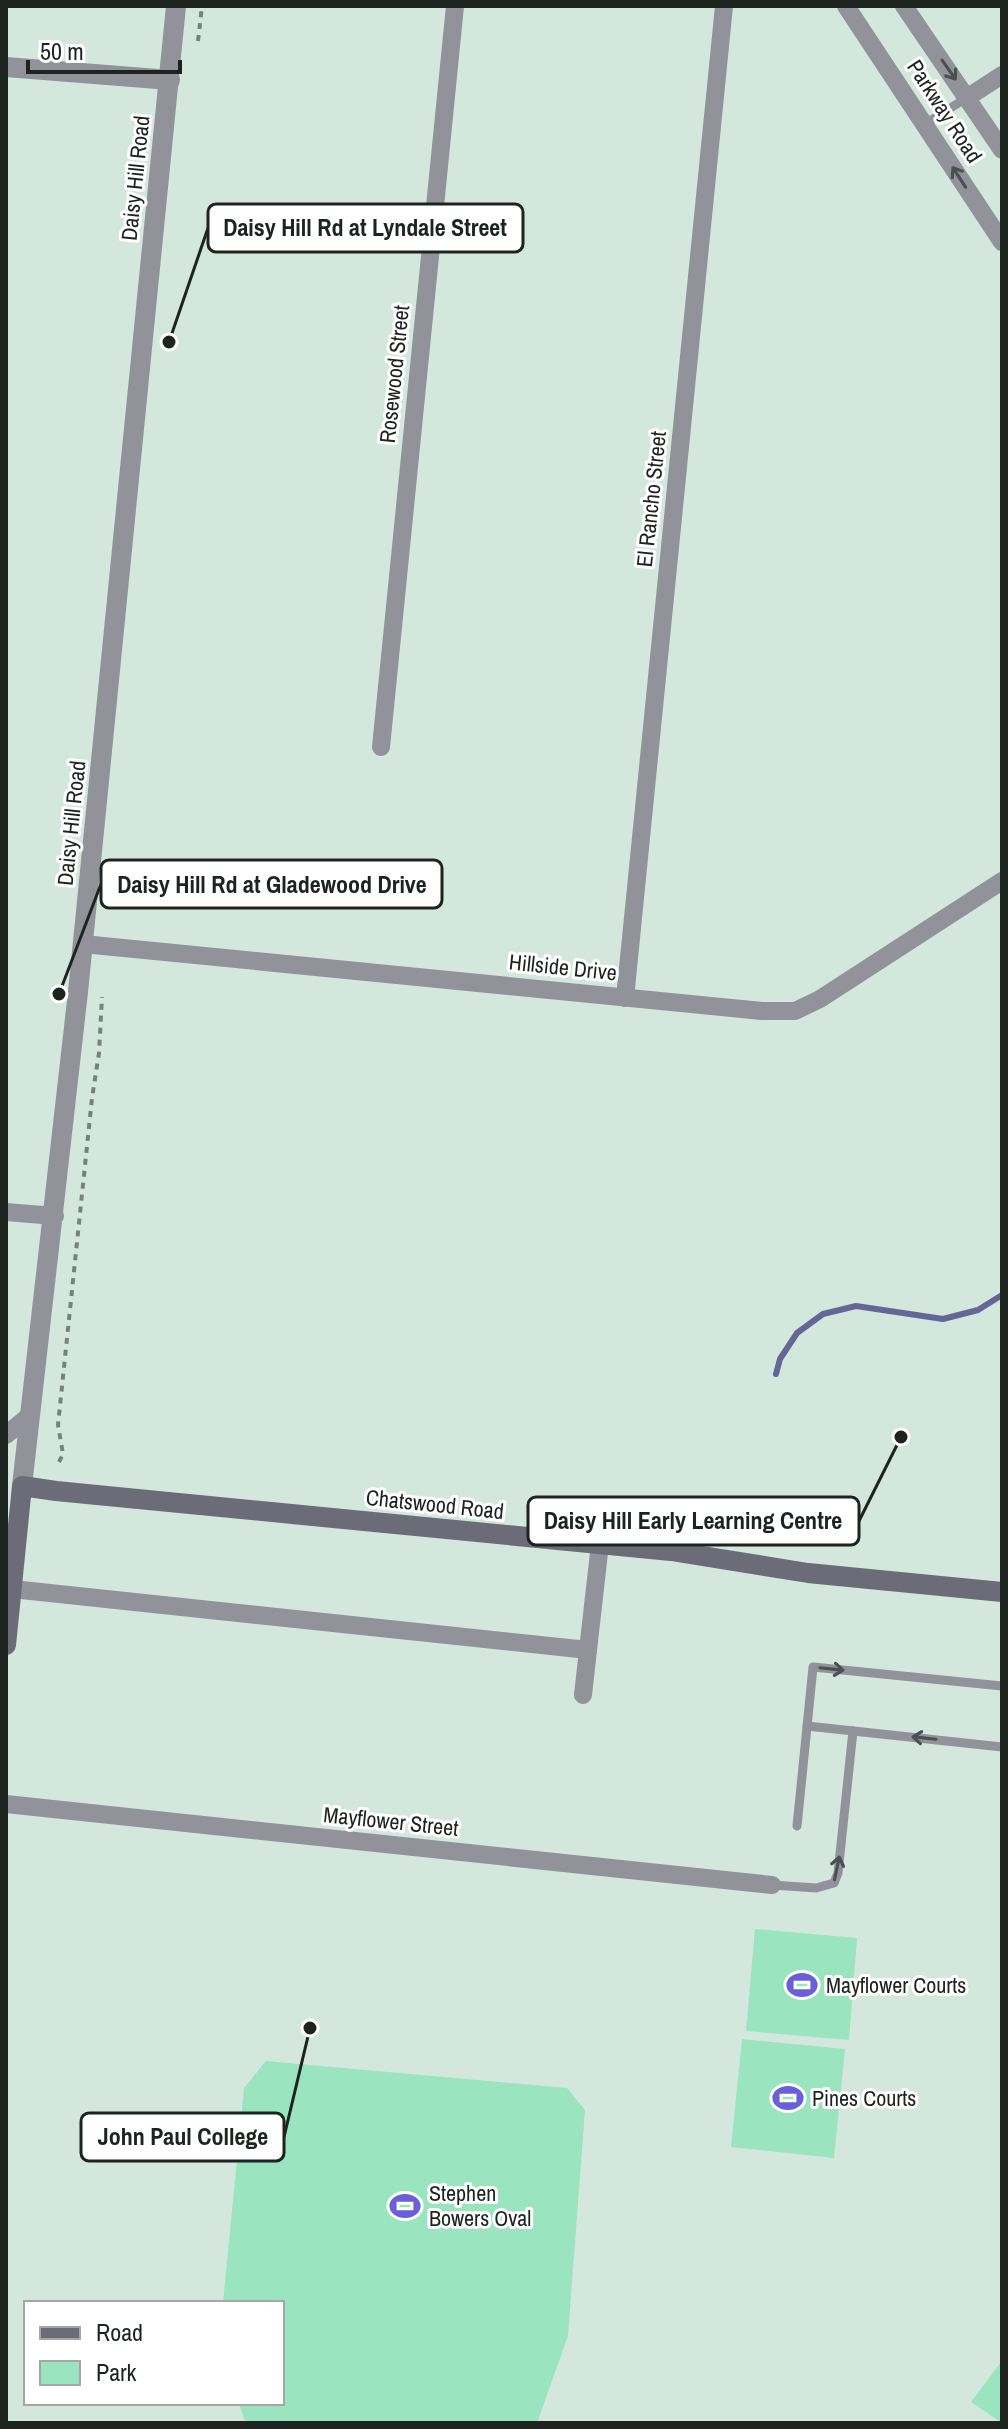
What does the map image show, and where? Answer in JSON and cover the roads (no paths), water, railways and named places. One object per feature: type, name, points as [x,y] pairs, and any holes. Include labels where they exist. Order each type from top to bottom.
[{"type":"main road","name":"Chatswood Road","points":[[14,1484],[56,1491],[671,1551],[808,1573],[1002,1592]]},
{"type":"main road","name":"Daisy Hill Road","points":[[6,1645],[12,1589],[14,1484]]},
{"type":"street","name":"Daisy Hill Road","points":[[14,1484],[29,1416],[55,1216],[176,6]]},
{"type":"street","name":"Rosewood Street","points":[[381,747],[455,6]]},
{"type":"street","name":"El Rancho Street","points":[[625,998],[724,6]]},
{"type":"street","name":"Parkway Road","points":[[846,6],[1002,242]]},
{"type":"street","name":"Parkway Road","points":[[904,6],[1002,150]]},
{"type":"street","points":[[6,67],[170,80]]},
{"type":"street","points":[[968,97],[1002,75]]},
{"type":"street","name":"Hillside Drive","points":[[83,944],[762,1011],[795,1011],[820,999],[1002,881]]},
{"type":"street","points":[[6,1212],[55,1216]]},
{"type":"street","points":[[6,1435],[29,1416]]},
{"type":"street","points":[[583,1695],[600,1544]]},
{"type":"street","points":[[12,1589],[588,1650]]},
{"type":"street","name":"Mayflower Street","points":[[6,1804],[772,1885]]},
{"type":"lane","points":[[925,124],[968,97]]},
{"type":"lane","points":[[797,1826],[813,1667],[1002,1686]]},
{"type":"lane","points":[[807,1726],[1002,1747]]},
{"type":"lane","points":[[772,1885],[816,1888],[834,1883],[838,1873],[853,1731]]},
{"type":"waterway","points":[[776,1374],[780,1359],[797,1333],[823,1314],[856,1306],[943,1319],[978,1310],[1002,1295]]},
{"type":"place","name":"Daisy Hill Rd at Lyndale Street","points":[[169,342]]},
{"type":"place","name":"Daisy Hill Rd at Gladewood Drive","points":[[59,994]]},
{"type":"place","name":"Daisy Hill Early Learning Centre","points":[[901,1437]]},
{"type":"place","name":"Mayflower Courts","points":[[802,1985]]},
{"type":"place","name":"John Paul College","points":[[310,2028]]},
{"type":"place","name":"Pines Courts","points":[[788,2098]]},
{"type":"place","name":"Stephen Bowers Oval","points":[[405,2206]]}]
